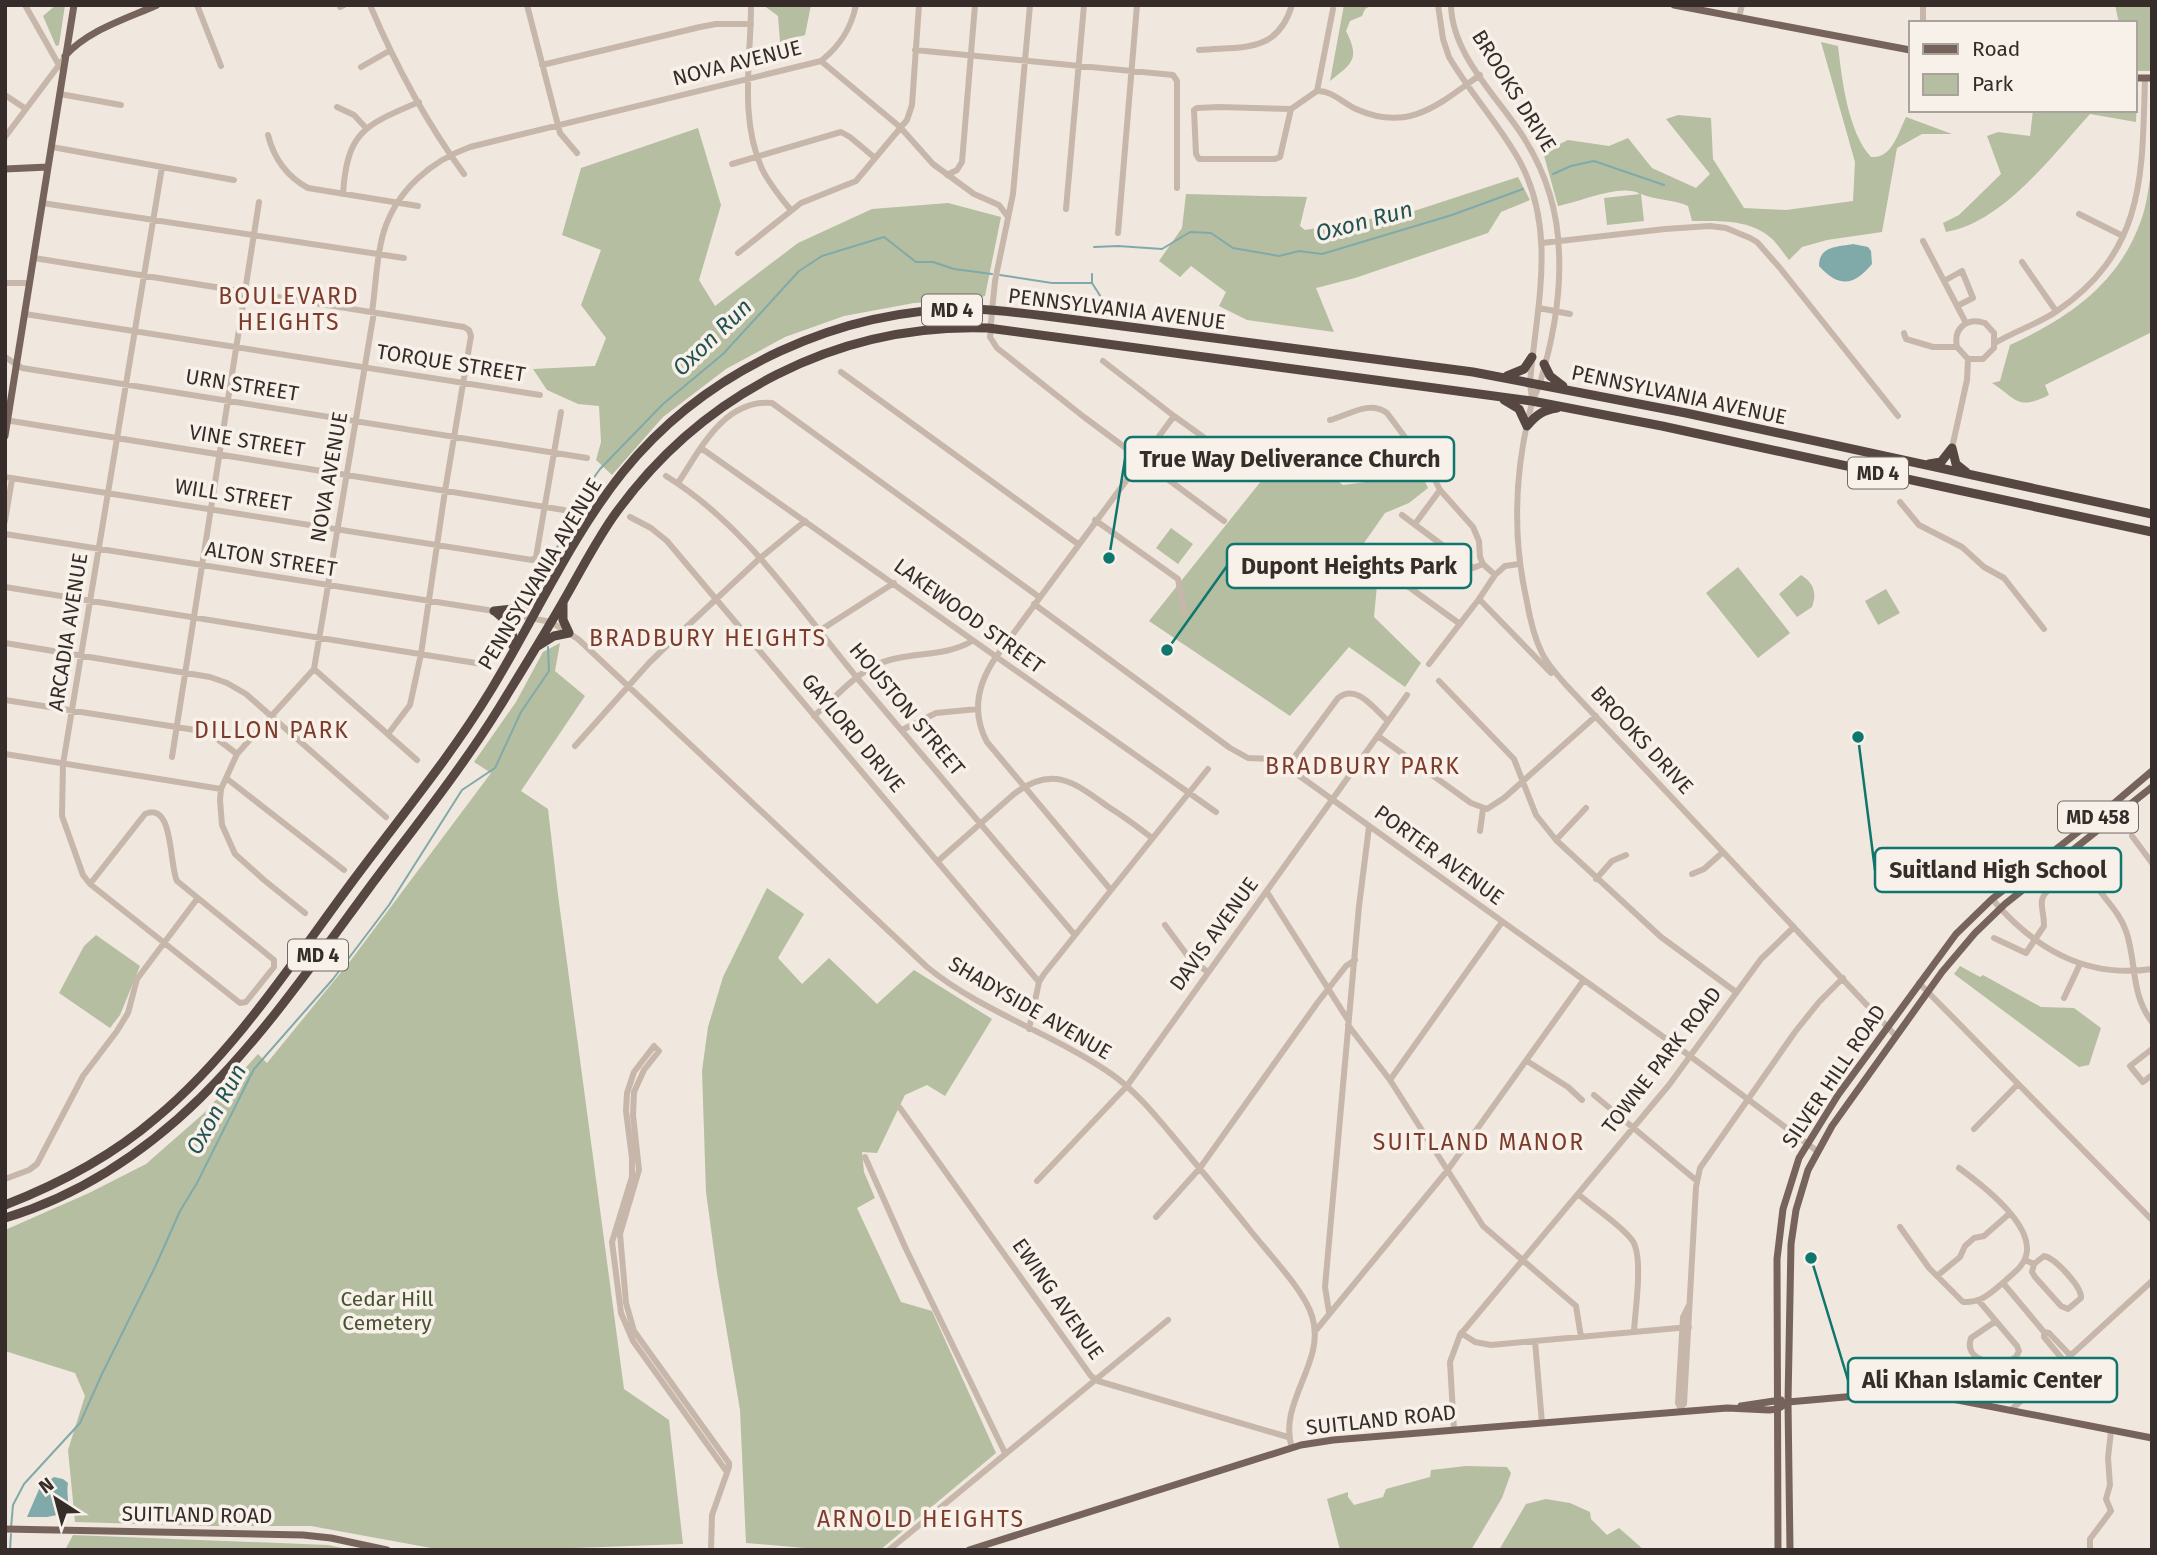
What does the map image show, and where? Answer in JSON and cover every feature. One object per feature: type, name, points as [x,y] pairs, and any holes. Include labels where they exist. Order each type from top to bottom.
[{"type":"highway","name":"PENNSYLVANIA AVENUE","points":[[5,1205],[79,1171],[128,1140],[173,1104],[214,1063],[450,751],[506,664],[571,550],[621,474],[645,447],[693,405],[751,366],[796,344],[868,321],[926,312],[992,310],[1473,372],[1567,389],[2152,514]]},
{"type":"highway","name":"PENNSYLVANIA AVENUE","points":[[5,1218],[81,1187],[125,1161],[159,1138],[233,1067],[447,783],[537,647],[604,531],[636,487],[678,441],[727,402],[783,370],[842,347],[914,331],[991,328],[1492,395],[1567,407],[2152,532]]},
{"type":"highway","points":[[1498,377],[1520,372],[1532,357]]},
{"type":"highway","points":[[1545,364],[1551,377],[1567,389]]},
{"type":"highway","points":[[1492,395],[1519,409],[1527,426],[1535,416],[1545,410],[1567,407]]},
{"type":"highway","points":[[1919,464],[1941,462],[1952,448]]},
{"type":"highway","points":[[1952,448],[1956,464],[1970,475]]},
{"type":"highway","points":[[494,611],[513,611],[535,601],[571,550]]},
{"type":"highway","points":[[537,647],[554,636],[569,633],[564,620],[563,601]]},
{"type":"highway","points":[[494,611],[505,618],[514,632],[514,645],[506,664]]},
{"type":"highway","points":[[25,1197],[30,1209]]},
{"type":"main road","points":[[5,436],[60,94],[60,68],[65,57],[74,5]]},
{"type":"main road","points":[[65,57],[77,45],[106,28],[157,5]]},
{"type":"main road","points":[[1674,5],[1909,50]]},
{"type":"main road","points":[[5,169],[48,167]]},
{"type":"main road","name":"SILVER HILL ROAD","points":[[1778,1546],[1777,1259],[1780,1220],[1790,1180],[1807,1142],[1886,1026],[1956,934],[1992,900],[2152,771]]},
{"type":"main road","name":"SILVER HILL ROAD","points":[[1790,1550],[1788,1402],[1791,1244],[1800,1192],[1817,1151],[1828,1131],[1927,992],[1966,942],[2000,908],[2152,787]]},
{"type":"main road","name":"SUITLAND ROAD","points":[[1727,1408],[1777,1399],[1788,1402],[1907,1394],[1937,1396],[2152,1438]]},
{"type":"main road","points":[[1778,1409],[1788,1402]]},
{"type":"main road","name":"SUITLAND ROAD","points":[[970,1550],[1292,1448],[1333,1440],[1681,1410],[1778,1409]]},
{"type":"main road","name":"SUITLAND ROAD","points":[[5,1528],[303,1535],[387,1550]]},
{"type":"main road","points":[[1778,1546],[1790,1541]]},
{"type":"street","points":[[5,137],[60,68],[25,5]]},
{"type":"street","points":[[197,5],[220,66]]},
{"type":"street","points":[[370,5],[389,51],[464,174]]},
{"type":"street","points":[[527,5],[557,126],[577,153]]},
{"type":"street","points":[[751,5],[749,120],[764,172],[790,209]]},
{"type":"street","name":"NOVA AVENUE","points":[[314,669],[365,367],[384,230],[397,204],[424,172],[470,146],[821,61],[838,46],[848,32],[856,5]]},
{"type":"street","points":[[738,253],[790,209],[851,184],[901,127],[911,110],[919,5]]},
{"type":"street","points":[[947,175],[957,170],[962,162],[975,5]]},
{"type":"street","points":[[1030,5],[1016,172],[992,310],[990,337],[996,348],[1224,521]]},
{"type":"street","points":[[1066,209],[1084,5]]},
{"type":"street","points":[[1118,233],[1137,5]]},
{"type":"street","points":[[1199,50],[1256,45],[1268,40],[1283,28],[1292,5]]},
{"type":"street","name":"BROOKS DRIVE","points":[[1438,5],[1445,48],[1466,85],[1520,163],[1533,193],[1542,243],[1532,357],[1534,384],[1516,526],[1519,564],[1534,634],[1545,658],[1567,686],[1896,1036]]},
{"type":"street","name":"BROOKS DRIVE","points":[[1451,5],[1457,32],[1480,75],[1525,138],[1552,197],[1559,241],[1559,271],[1555,312],[1545,364],[1534,384]]},
{"type":"street","points":[[1739,17],[1742,5]]},
{"type":"street","points":[[1291,109],[1280,157],[1276,159],[1202,160],[1196,154],[1196,108],[1291,109],[1317,91],[1333,9]]},
{"type":"street","points":[[542,65],[700,27],[751,24]]},
{"type":"street","points":[[915,50],[1173,75],[1176,79],[1177,188]]},
{"type":"street","points":[[361,68],[389,51]]},
{"type":"street","points":[[821,61],[901,127],[925,157],[947,175],[974,194],[1003,208],[1008,220]]},
{"type":"street","points":[[1317,91],[1332,94],[1364,113],[1398,118],[1430,110],[1480,75]]},
{"type":"street","points":[[1995,343],[1990,326],[1982,321],[1966,323],[1957,333],[1957,347],[1968,359],[1976,360],[1988,356],[1995,343],[2056,312],[2091,282],[2123,236],[2137,200],[2142,174],[2148,78]]},
{"type":"street","points":[[60,94],[121,105]]},
{"type":"street","points":[[5,95],[26,109]]},
{"type":"street","points":[[343,194],[350,149],[366,128],[419,102]]},
{"type":"street","points":[[337,107],[354,116],[366,128]]},
{"type":"street","points":[[732,164],[841,132],[850,136],[875,158]]},
{"type":"street","points":[[268,135],[276,158],[293,179],[308,188],[418,206]]},
{"type":"street","points":[[52,147],[234,180]]},
{"type":"street","name":"ARCADIA AVENUE","points":[[162,167],[63,765],[62,816],[81,868],[90,884],[240,1003],[246,1002],[274,967],[274,960],[197,899]]},
{"type":"street","points":[[172,757],[259,202]]},
{"type":"street","points":[[43,203],[404,258]]},
{"type":"street","points":[[2079,214],[2123,236]]},
{"type":"street","points":[[1542,243],[1710,226],[1726,228],[1750,238],[1780,268],[1898,416]]},
{"type":"street","points":[[1923,241],[1966,323]]},
{"type":"street","points":[[34,258],[464,327],[470,333],[421,654],[410,705],[388,734]]},
{"type":"street","points":[[2022,262],[2056,312]]},
{"type":"street","points":[[1944,281],[1962,271],[1973,298],[1957,306]]},
{"type":"street","points":[[5,283],[30,283]]},
{"type":"street","points":[[1538,308],[1570,314]]},
{"type":"street","name":"TORQUE STREET","points":[[25,314],[540,395]]},
{"type":"street","points":[[1994,333],[2015,331]]},
{"type":"street","points":[[1904,332],[1906,339],[1933,347],[1957,347]]},
{"type":"street","name":"URN STREET","points":[[5,357],[22,368],[587,458]]},
{"type":"street","points":[[1952,448],[1967,380],[1968,359]]},
{"type":"street","points":[[1967,380],[1976,360]]},
{"type":"street","points":[[1103,361],[1249,470]]},
{"type":"street","points":[[841,372],[1078,544]]},
{"type":"street","points":[[678,483],[717,426],[737,412],[762,402],[775,404],[1040,597]]},
{"type":"street","points":[[1330,421],[1365,408],[1383,410],[1431,472],[1440,491],[1473,527],[1479,541],[1483,565],[1495,575]]},
{"type":"street","points":[[545,507],[561,412]]},
{"type":"street","points":[[1110,889],[987,742],[982,733],[978,709],[982,681],[996,657],[1174,416]]},
{"type":"street","name":"VINE STREET","points":[[7,420],[564,510]]},
{"type":"street","name":"LAKEWOOD STREET","points":[[701,447],[1216,812]]},
{"type":"street","name":"HOUSTON STREET","points":[[666,476],[723,519],[759,559],[1074,934]]},
{"type":"street","points":[[5,521],[9,478]]},
{"type":"street","name":"WILL STREET","points":[[9,478],[528,560],[537,557],[545,507]]},
{"type":"street","points":[[1415,524],[1440,491]]},
{"type":"street","points":[[1900,502],[1919,524],[1962,547],[1984,567],[2007,581],[2045,629]]},
{"type":"street","points":[[1402,515],[1473,568],[1483,565]]},
{"type":"street","name":"GAYLORD DRIVE","points":[[630,517],[662,536],[1039,982]]},
{"type":"street","points":[[1095,520],[1178,579],[1184,612]]},
{"type":"street","points":[[575,746],[629,685],[716,599],[805,521]]},
{"type":"street","name":"ALTON STREET","points":[[5,534],[532,619]]},
{"type":"street","points":[[1429,663],[1495,575],[1505,566],[1519,564]]},
{"type":"street","points":[[1384,566],[1460,624]]},
{"type":"street","points":[[819,631],[894,583]]},
{"type":"street","points":[[5,587],[488,665]]},
{"type":"street","points":[[1479,599],[1567,686]]},
{"type":"street","name":"PORTER AVENUE","points":[[1034,604],[1230,748],[1248,758],[1272,759],[1287,767],[1690,1056],[1817,1151]]},
{"type":"street","name":"SHADYSIDE AVENUE","points":[[532,619],[551,622],[587,645],[927,967],[956,988],[1104,1070],[1127,1086],[1154,1113],[1200,1168],[1304,1300],[1316,1331]]},
{"type":"street","points":[[1522,641],[1534,634]]},
{"type":"street","points":[[814,716],[873,667],[884,662],[954,649],[972,641]]},
{"type":"street","points":[[5,643],[184,673],[227,683],[246,694],[386,817]]},
{"type":"street","points":[[305,913],[235,853],[222,825],[221,789],[237,754],[314,669],[417,760]]},
{"type":"street","points":[[1439,681],[1510,754],[1536,815],[1556,840],[1661,937],[1736,992]]},
{"type":"street","points":[[1287,767],[1343,694],[1352,692],[1360,696],[1388,721]]},
{"type":"street","name":"DAVIS AVENUE","points":[[1037,1181],[1127,1086],[1407,695]]},
{"type":"street","points":[[5,700],[208,732],[237,754]]},
{"type":"street","points":[[902,730],[931,714],[978,709]]},
{"type":"street","points":[[1378,736],[1483,809],[1492,807],[1596,716]]},
{"type":"street","points":[[5,754],[221,789]]},
{"type":"street","points":[[1029,1028],[1039,982],[1074,934],[1208,769]]},
{"type":"street","points":[[226,778],[344,870]]},
{"type":"street","points":[[938,861],[1024,786],[1050,778],[1077,784],[1152,838]]},
{"type":"street","points":[[1556,840],[1586,808]]},
{"type":"street","points":[[1480,831],[1483,809]]},
{"type":"street","points":[[5,1179],[37,1164],[83,1076],[128,1013],[137,979],[197,899],[177,881],[173,873],[167,826],[164,818],[157,813],[145,814],[90,884]]},
{"type":"street","points":[[1329,1311],[1325,1287],[1361,883],[1369,827]]},
{"type":"street","points":[[2132,836],[2152,863]]},
{"type":"street","points":[[1692,874],[1704,869],[1723,852]]},
{"type":"street","points":[[1596,878],[1612,861],[1626,855]]},
{"type":"street","points":[[1994,938],[2026,953],[2044,926],[2040,905],[2044,895],[2065,877],[2082,875],[2093,882],[2124,924],[2131,947],[2132,972],[2141,1005],[2152,1022]]},
{"type":"street","points":[[1267,892],[1348,1022],[1390,1080],[1483,1226],[1576,1306],[1581,1337]]},
{"type":"street","points":[[1992,900],[2034,941],[2080,964],[2132,972],[2152,970]]},
{"type":"street","points":[[1390,1080],[1502,922]]},
{"type":"street","points":[[1165,925],[1190,960],[1208,972]]},
{"type":"street","name":"TOWNE PARK ROAD","points":[[1454,1430],[1450,1362],[1454,1345],[1461,1333],[1690,1056],[1764,955],[1794,927]]},
{"type":"street","points":[[1156,1217],[1200,1168],[1328,989],[1355,960]]},
{"type":"street","points":[[2064,998],[2080,964]]},
{"type":"street","points":[[1681,1410],[1685,1404],[1686,1328],[1683,1317],[1690,1302],[1697,1181],[1705,1159],[1811,1010],[1843,978]]},
{"type":"street","points":[[1292,1448],[1289,1437],[1294,1404],[1314,1352],[1316,1331],[1329,1311],[1447,1171],[1583,981]]},
{"type":"street","points":[[1919,983],[2152,1220]]},
{"type":"street","points":[[656,1048],[639,1079],[633,1102],[639,1170],[619,1241],[626,1303],[634,1331],[729,1463],[712,1515],[712,1550]]},
{"type":"street","points":[[2152,1049],[2130,1066],[2143,1082],[2152,1074]]},
{"type":"street","points":[[1527,1061],[1568,1087],[1582,1100]]},
{"type":"street","points":[[1973,1129],[2018,1084]]},
{"type":"street","points":[[1594,1095],[1697,1181]]},
{"type":"street","name":"EWING AVENUE","points":[[900,1108],[969,1202],[1066,1343],[1096,1379],[1289,1437]]},
{"type":"street","points":[[865,1157],[1004,1453]]},
{"type":"street","points":[[1900,1227],[1937,1276],[1964,1302],[1979,1301],[2003,1283],[2025,1260],[2025,1236],[1985,1187],[1959,1168]]},
{"type":"street","points":[[1578,1194],[1632,1240],[1636,1247],[1638,1267],[1634,1331]]},
{"type":"street","points":[[1937,1276],[1960,1257],[1965,1246],[1974,1238],[1984,1236],[2009,1214]]},
{"type":"street","points":[[2044,1255],[2051,1258],[2080,1289],[2082,1295],[2078,1301],[2068,1309],[2061,1306],[2035,1277],[2032,1272],[2034,1264],[2044,1255]]},
{"type":"street","points":[[2025,1260],[2034,1264]]},
{"type":"street","points":[[2011,1410],[2152,1281]]},
{"type":"street","points":[[2003,1283],[2044,1332],[2045,1337],[2067,1358]]},
{"type":"street","points":[[1979,1301],[1996,1321],[2019,1351],[2007,1364],[1981,1360],[1974,1356],[1969,1347],[1971,1338],[1996,1321]]},
{"type":"street","points":[[889,1550],[1168,1320]]},
{"type":"street","points":[[1461,1333],[1475,1342],[1491,1345],[1686,1328]]},
{"type":"street","points":[[1535,1341],[1542,1423]]},
{"type":"street","points":[[2090,1550],[2090,1539],[2111,1511],[2106,1499],[2110,1485],[2108,1458],[2111,1431]]},
{"type":"green space","points":[[56,5],[65,5],[59,45],[56,46],[43,16]]},
{"type":"green space","points":[[763,5],[811,5],[805,35],[780,42],[778,16]]},
{"type":"green space","points":[[1344,5],[1372,5],[1365,9],[1362,16],[1350,21],[1346,31],[1353,48],[1352,60],[1330,81]]},
{"type":"green space","points":[[2115,5],[2152,5],[2152,71],[2136,71],[2136,21],[2119,21]]},
{"type":"green space","points":[[1821,42],[1838,46],[1852,120],[1871,157],[1878,157],[1889,149],[1906,117],[1952,134],[1922,134],[1897,148],[1882,232],[1827,240],[1802,247],[1789,260],[1771,238],[1754,227],[1734,222],[1692,221],[1688,206],[1641,194],[1644,221],[1607,225],[1604,198],[1640,194],[1632,191],[1612,192],[1558,206],[1543,152],[1568,140],[1609,146],[1628,138],[1652,168],[1696,188],[1710,174],[1666,119],[1678,115],[1711,118],[1713,159],[1744,208],[1786,210],[1853,201],[1855,162]]},
{"type":"green space","points":[[2136,97],[2137,99],[2136,122],[2090,114],[2043,167],[2006,202],[1967,226],[1946,232],[1943,223],[1959,215],[2001,174],[1987,136],[1998,132],[2030,136],[2033,112],[2136,112]]},
{"type":"green space","points":[[698,128],[721,205],[699,280],[715,306],[798,243],[872,209],[948,203],[1001,217],[985,296],[969,300],[914,303],[844,316],[785,337],[726,369],[663,417],[612,475],[596,460],[601,442],[599,406],[578,404],[547,390],[533,369],[595,366],[606,338],[581,305],[601,250],[562,235],[581,168]]},
{"type":"green space","points":[[2152,168],[2152,332],[2045,385],[2049,395],[2030,402],[2018,401],[1992,383],[2000,381],[2010,345],[2054,322],[2092,293],[2109,276],[2135,235],[2145,206]]},
{"type":"green space","points":[[1518,177],[1530,200],[1501,212],[1488,233],[1355,278],[1316,288],[1334,332],[1247,320],[1219,306],[1226,292],[1191,266],[1180,277],[1159,261],[1182,228],[1186,194],[1307,197],[1300,226],[1305,230],[1411,212]]},
{"type":"green space","points":[[1290,445],[1343,485],[1388,479],[1417,464],[1428,488],[1409,503],[1385,513],[1357,553],[1378,575],[1374,617],[1421,663],[1405,687],[1349,647],[1290,716],[1149,621]]},
{"type":"green space","points":[[1171,528],[1193,544],[1178,564],[1156,548]]},
{"type":"green space","points":[[1738,567],[1790,633],[1758,658],[1706,593]]},
{"type":"green space","points":[[1801,575],[1812,585],[1814,597],[1812,607],[1797,617],[1779,594]]},
{"type":"green space","points":[[1886,589],[1900,613],[1878,625],[1865,601]]},
{"type":"green space","name":"Cedar Hill Cemetery","points":[[560,643],[555,671],[585,696],[521,791],[548,809],[624,1389],[669,1420],[683,1544],[442,1550],[311,1526],[75,1522],[68,1450],[85,1396],[75,1373],[5,1351],[5,1230],[89,1193],[146,1164],[203,1114],[258,1054],[267,1063],[351,960],[491,773],[474,762],[516,702],[543,652]]},
{"type":"green space","points":[[767,888],[804,914],[778,958],[802,984],[829,958],[877,1004],[914,970],[992,1019],[945,1096],[927,1085],[905,1095],[877,1153],[862,1152],[864,1172],[875,1198],[857,1208],[901,1302],[932,1311],[996,1453],[880,1550],[828,1550],[746,1543],[740,1410],[706,1192],[702,1071],[708,1027],[723,977]]},
{"type":"green space","points":[[96,935],[140,966],[120,1015],[110,1028],[59,993],[84,946]]},
{"type":"green space","points":[[1960,966],[1980,977],[1983,975],[2041,1007],[2074,1008],[2101,1028],[2089,1065],[2079,1067],[1954,974]]},
{"type":"green space","points":[[1466,1466],[1507,1467],[1511,1473],[1502,1498],[1471,1550],[1340,1550],[1327,1499],[1348,1492],[1354,1505],[1383,1497],[1386,1489],[1430,1477],[1431,1470]]},
{"type":"green space","points":[[1546,1499],[1570,1503],[1590,1512],[1591,1519],[1607,1535],[1619,1528],[1644,1550],[1499,1550],[1526,1504]]},
{"type":"green space","points":[[73,1535],[328,1545],[352,1550],[65,1550]]},
{"type":"water","points":[[1853,244],[1868,247],[1871,251],[1872,264],[1859,277],[1846,282],[1840,281],[1819,266],[1826,251]]},
{"type":"water","points":[[54,1477],[68,1483],[67,1513],[27,1517],[40,1487]]},
{"type":"waterway","name":"Oxon Run","points":[[1553,174],[1571,166],[1594,161],[1664,185]]},
{"type":"waterway","name":"Oxon Run","points":[[1094,247],[1162,249],[1190,232],[1211,233],[1233,248],[1279,256],[1299,251],[1322,254],[1452,215],[1523,189]]},
{"type":"waterway","name":"Oxon Run","points":[[533,595],[531,588],[534,580],[565,536],[582,494],[600,469],[663,404],[723,354],[799,271],[822,256],[884,237],[916,262],[933,262],[954,269],[992,274]]},
{"type":"waterway","name":"Oxon Run","points":[[1092,274],[1092,283]]},
{"type":"waterway","name":"Oxon Run","points":[[1000,275],[1052,283],[1092,283],[1113,316]]},
{"type":"waterway","name":"Oxon Run","points":[[11,1528],[13,1505],[24,1484],[80,1423],[180,1211],[197,1183],[254,1069],[333,979],[389,905],[462,790],[495,768],[521,712],[549,671],[548,647]]},
{"type":"waterway","name":"Oxon Run","points":[[10,1550],[11,1534]]},
{"type":"place","name":"True Way Deliverance Church","points":[[1109,558]]},
{"type":"place","name":"Dupont Heights Park","points":[[1167,650]]},
{"type":"place","name":"Suitland High School","points":[[1858,737]]},
{"type":"place","name":"Ali Khan Islamic Center","points":[[1811,1258]]},
{"type":"district","name":"BOULEVARD HEIGHTS","points":[[289,309]]},
{"type":"district","name":"BRADBURY HEIGHTS","points":[[708,638]]},
{"type":"district","name":"DILLON PARK","points":[[272,730]]},
{"type":"district","name":"BRADBURY PARK","points":[[1363,766]]},
{"type":"district","name":"SUITLAND MANOR","points":[[1479,1142]]},
{"type":"district","name":"ARNOLD HEIGHTS","points":[[921,1519]]}]
